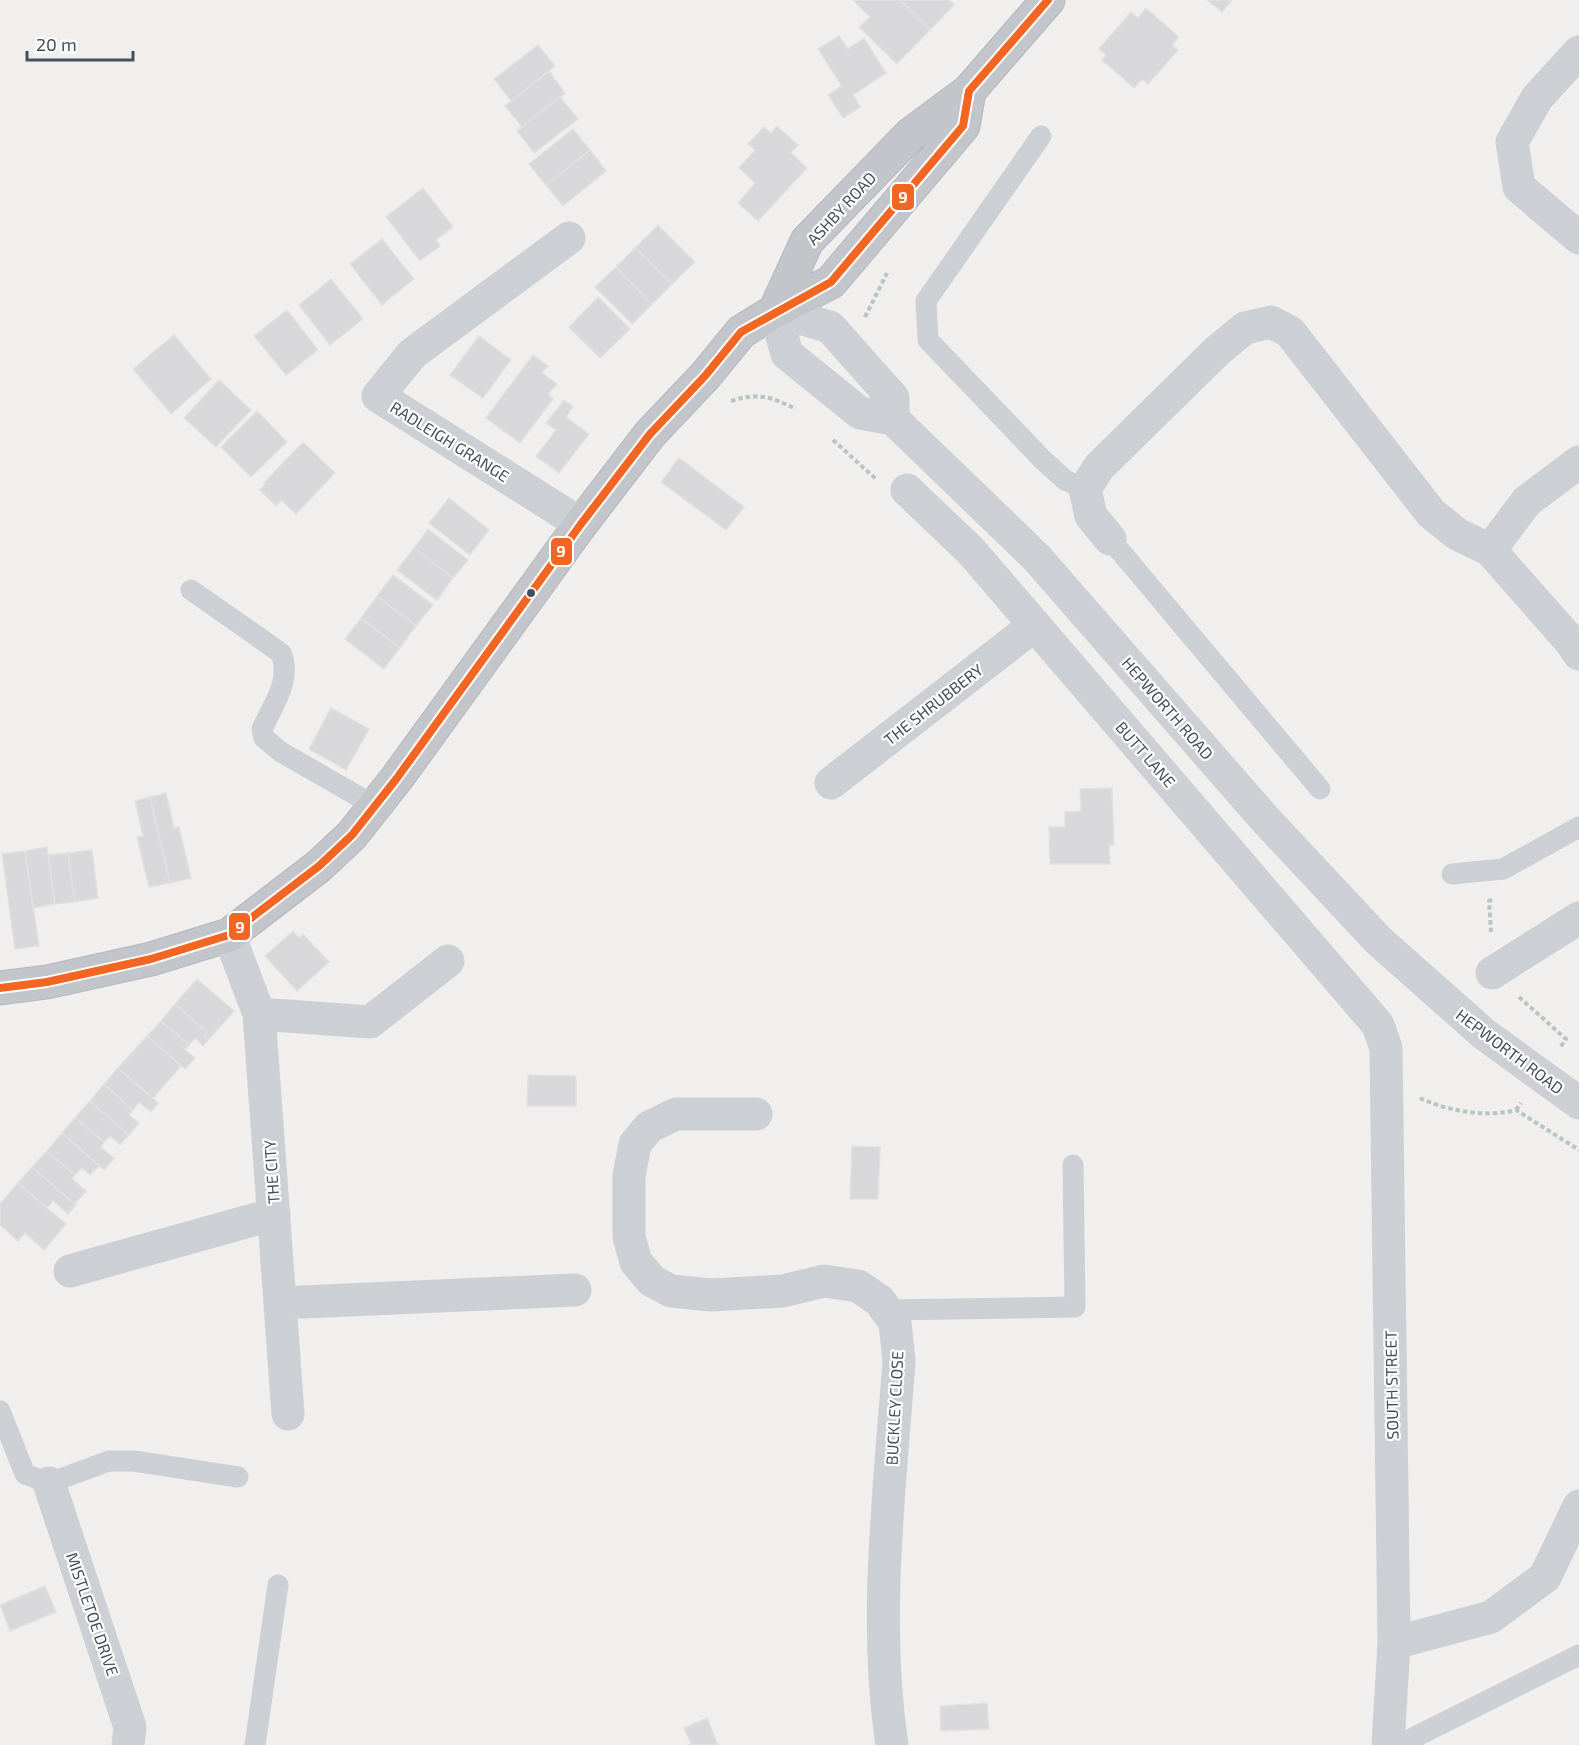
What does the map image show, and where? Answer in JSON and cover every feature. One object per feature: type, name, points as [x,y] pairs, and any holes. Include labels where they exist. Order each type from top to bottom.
[{"type":"highway","name":"ASHBY ROAD","points":[[775,311],[807,241],[911,134],[969,91],[1048,0]]},
{"type":"highway","points":[[0,988],[47,982],[119,966],[229,935],[319,866],[352,835],[375,806],[449,708],[581,524],[650,435],[705,376],[741,332],[775,311],[831,282],[869,240],[963,126],[969,91]]},
{"type":"street","points":[[1579,52],[1537,98],[1512,142],[1519,187],[1579,238]]},
{"type":"street","name":"RADLEIGH GRANGE","points":[[569,238],[412,354],[378,396],[581,524]]},
{"type":"street","points":[[775,311],[830,327],[893,398],[893,419],[860,413],[787,354],[775,311]]},
{"type":"street","points":[[1110,540],[1091,516],[1085,489],[1099,467],[1217,351],[1245,328],[1271,322],[1290,332],[1431,513],[1457,534],[1490,550],[1579,654]]},
{"type":"street","name":"HEPWORTH ROAD","points":[[893,419],[1036,557],[1263,818],[1378,940],[1435,993],[1484,1034],[1579,1103]]},
{"type":"street","points":[[1490,550],[1527,501],[1579,462]]},
{"type":"street","name":"BUTT LANE","points":[[907,490],[971,552],[1378,1025]]},
{"type":"street","name":"THE SHRUBBERY","points":[[831,783],[1035,625]]},
{"type":"street","points":[[1492,973],[1579,918]]},
{"type":"street","name":"THE CITY","points":[[229,935],[259,1014],[288,1414]]},
{"type":"street","points":[[259,1014],[370,1022],[448,961]]},
{"type":"street","name":"SOUTH STREET","points":[[1378,1025],[1386,1048],[1394,1643],[1388,1745]]},
{"type":"street","name":"BUCKLEY CLOSE","points":[[756,1114],[676,1114],[649,1127],[634,1144],[629,1176],[629,1237],[636,1262],[652,1281],[671,1291],[711,1295],[783,1291],[824,1281],[858,1286],[880,1301],[895,1323],[899,1361],[883,1627],[888,1717],[892,1745]]},
{"type":"street","points":[[70,1271],[274,1214]]},
{"type":"street","points":[[280,1303],[574,1290]]},
{"type":"street","name":"MISTLETOE DRIVE","points":[[49,1484],[130,1727],[128,1745]]},
{"type":"street","points":[[1394,1643],[1491,1617],[1545,1577],[1579,1506]]},
{"type":"lane","points":[[1041,136],[926,301],[928,340],[1043,460],[1065,480],[1085,489]]},
{"type":"lane","points":[[1110,540],[1320,789]]},
{"type":"lane","points":[[191,590],[282,653],[286,665],[286,677],[262,729],[264,738],[281,752],[375,806]]},
{"type":"lane","points":[[1452,874],[1503,869],[1579,827]]},
{"type":"lane","points":[[886,1310],[1075,1306],[1073,1165]]},
{"type":"lane","points":[[0,1411],[25,1474],[49,1484],[109,1461],[134,1461],[238,1477]]},
{"type":"lane","points":[[255,1745],[278,1585]]},
{"type":"lane","points":[[1399,1745],[1579,1655]]},
{"type":"path","points":[[721,404],[750,395],[776,399],[804,413]]},
{"type":"path","points":[[1499,896],[1489,901],[1492,973],[1566,1039]]},
{"type":"path","points":[[1416,1096],[1427,1101],[1479,1113],[1498,1115],[1516,1110],[1579,1150]]},
{"type":"building","points":[[853,0],[900,0],[930,30],[897,64],[859,27],[870,17]]},
{"type":"building","points":[[900,0],[949,0],[954,5],[930,30]]},
{"type":"building","points":[[1207,0],[1232,0],[1222,12]]},
{"type":"building","points":[[1146,8],[1179,37],[1172,45],[1178,50],[1148,84],[1142,79],[1134,88],[1102,60],[1106,55],[1099,49],[1131,12],[1138,18]]},
{"type":"building","points":[[839,36],[848,49],[864,38],[886,73],[853,95],[860,107],[843,118],[828,95],[842,86],[818,49]]},
{"type":"building","points":[[538,45],[555,66],[511,101],[494,79]]},
{"type":"building","points":[[549,71],[565,93],[522,127],[505,106]]},
{"type":"building","points":[[560,97],[578,119],[534,153],[517,131]]},
{"type":"building","points":[[777,126],[798,145],[791,153],[807,168],[758,221],[738,203],[755,183],[739,168],[755,150],[748,144],[764,127],[771,133]]},
{"type":"building","points":[[573,129],[590,150],[546,185],[529,164]]},
{"type":"building","points":[[590,150],[606,171],[563,206],[546,185]]},
{"type":"building","points":[[423,188],[453,227],[436,240],[440,246],[420,261],[386,217]]},
{"type":"building","points":[[658,225],[695,262],[672,284],[635,248]]},
{"type":"building","points":[[382,239],[414,279],[382,305],[350,264]]},
{"type":"building","points":[[635,248],[672,284],[652,304],[616,267]]},
{"type":"building","points":[[616,267],[652,304],[632,324],[595,287]]},
{"type":"building","points":[[331,279],[363,319],[330,345],[299,305]]},
{"type":"building","points":[[598,297],[630,329],[600,358],[569,327]]},
{"type":"building","points":[[287,310],[318,350],[286,375],[254,336]]},
{"type":"building","points":[[174,335],[211,379],[171,414],[133,369]]},
{"type":"building","points":[[479,336],[511,360],[483,398],[450,375]]},
{"type":"building","points":[[533,355],[548,366],[542,373],[557,384],[548,394],[553,399],[520,443],[486,418]]},
{"type":"building","points":[[219,380],[251,410],[216,447],[184,418]]},
{"type":"building","points":[[564,400],[573,407],[566,417],[589,434],[559,473],[536,456],[556,430],[546,423]]},
{"type":"building","points":[[257,411],[287,442],[251,477],[221,447]]},
{"type":"building","points":[[303,442],[335,473],[296,514],[281,500],[276,506],[260,490]]},
{"type":"building","points":[[679,458],[744,507],[726,530],[661,482]]},
{"type":"building","points":[[449,498],[489,530],[470,555],[429,523]]},
{"type":"building","points":[[428,529],[468,560],[453,578],[414,548]]},
{"type":"building","points":[[414,548],[453,578],[437,600],[397,570]]},
{"type":"building","points":[[393,575],[433,605],[416,626],[377,596]]},
{"type":"building","points":[[377,596],[416,626],[400,648],[361,618]]},
{"type":"building","points":[[361,618],[400,648],[384,669],[345,639]]},
{"type":"building","points":[[331,708],[369,729],[346,770],[309,749]]},
{"type":"building","points":[[1112,788],[1114,845],[1109,845],[1110,864],[1050,864],[1049,827],[1065,827],[1065,812],[1081,811],[1080,789]]},
{"type":"building","points":[[166,793],[174,828],[179,827],[191,878],[170,883],[150,797]]},
{"type":"building","points":[[150,797],[170,883],[149,887],[137,837],[143,836],[135,801]]},
{"type":"building","points":[[47,847],[55,904],[33,908],[25,851]]},
{"type":"building","points":[[92,850],[98,898],[75,902],[68,853]]},
{"type":"building","points":[[25,851],[39,946],[15,949],[2,854]]},
{"type":"building","points":[[68,853],[75,902],[55,904],[48,855]]},
{"type":"building","points":[[293,931],[299,938],[303,934],[329,962],[297,991],[265,956]]},
{"type":"building","points":[[197,979],[234,1011],[209,1039],[204,1035],[207,1032],[175,1004]]},
{"type":"building","points":[[175,1004],[207,1032],[204,1035],[209,1039],[203,1046],[195,1038],[189,1045],[161,1021]]},
{"type":"building","points":[[161,1021],[189,1045],[185,1050],[195,1058],[185,1069],[147,1036]]},
{"type":"building","points":[[147,1036],[181,1066],[153,1098],[118,1068]]},
{"type":"building","points":[[118,1068],[158,1103],[151,1112],[139,1102],[133,1110],[104,1084]]},
{"type":"building","points":[[528,1075],[576,1076],[576,1106],[527,1106]]},
{"type":"building","points":[[104,1084],[133,1110],[129,1115],[139,1123],[129,1135],[90,1101]]},
{"type":"building","points":[[90,1101],[129,1135],[120,1145],[110,1136],[104,1142],[75,1118]]},
{"type":"building","points":[[75,1118],[104,1142],[101,1147],[114,1158],[104,1170],[62,1133]]},
{"type":"building","points":[[62,1133],[99,1166],[90,1175],[82,1168],[75,1175],[47,1151]]},
{"type":"building","points":[[852,1146],[880,1147],[878,1199],[850,1199]]},
{"type":"building","points":[[47,1151],[75,1175],[72,1179],[86,1191],[75,1204],[32,1167]]},
{"type":"building","points":[[32,1167],[76,1205],[68,1214],[53,1201],[47,1208],[18,1183]]},
{"type":"building","points":[[18,1183],[66,1224],[44,1250],[25,1233],[18,1241],[0,1225],[0,1204]]},
{"type":"building","points":[[45,1586],[56,1612],[10,1631],[0,1605]]},
{"type":"building","points":[[987,1703],[989,1729],[941,1731],[940,1706]]},
{"type":"building","points":[[707,1718],[718,1745],[688,1745],[691,1744],[684,1728]]},
{"type":"transit line","name":"9","points":[[0,988],[47,982],[151,959],[229,935],[319,866],[352,835],[397,778],[581,524],[650,434],[705,376],[741,332],[831,282],[963,126],[969,91],[1048,0]]}]
